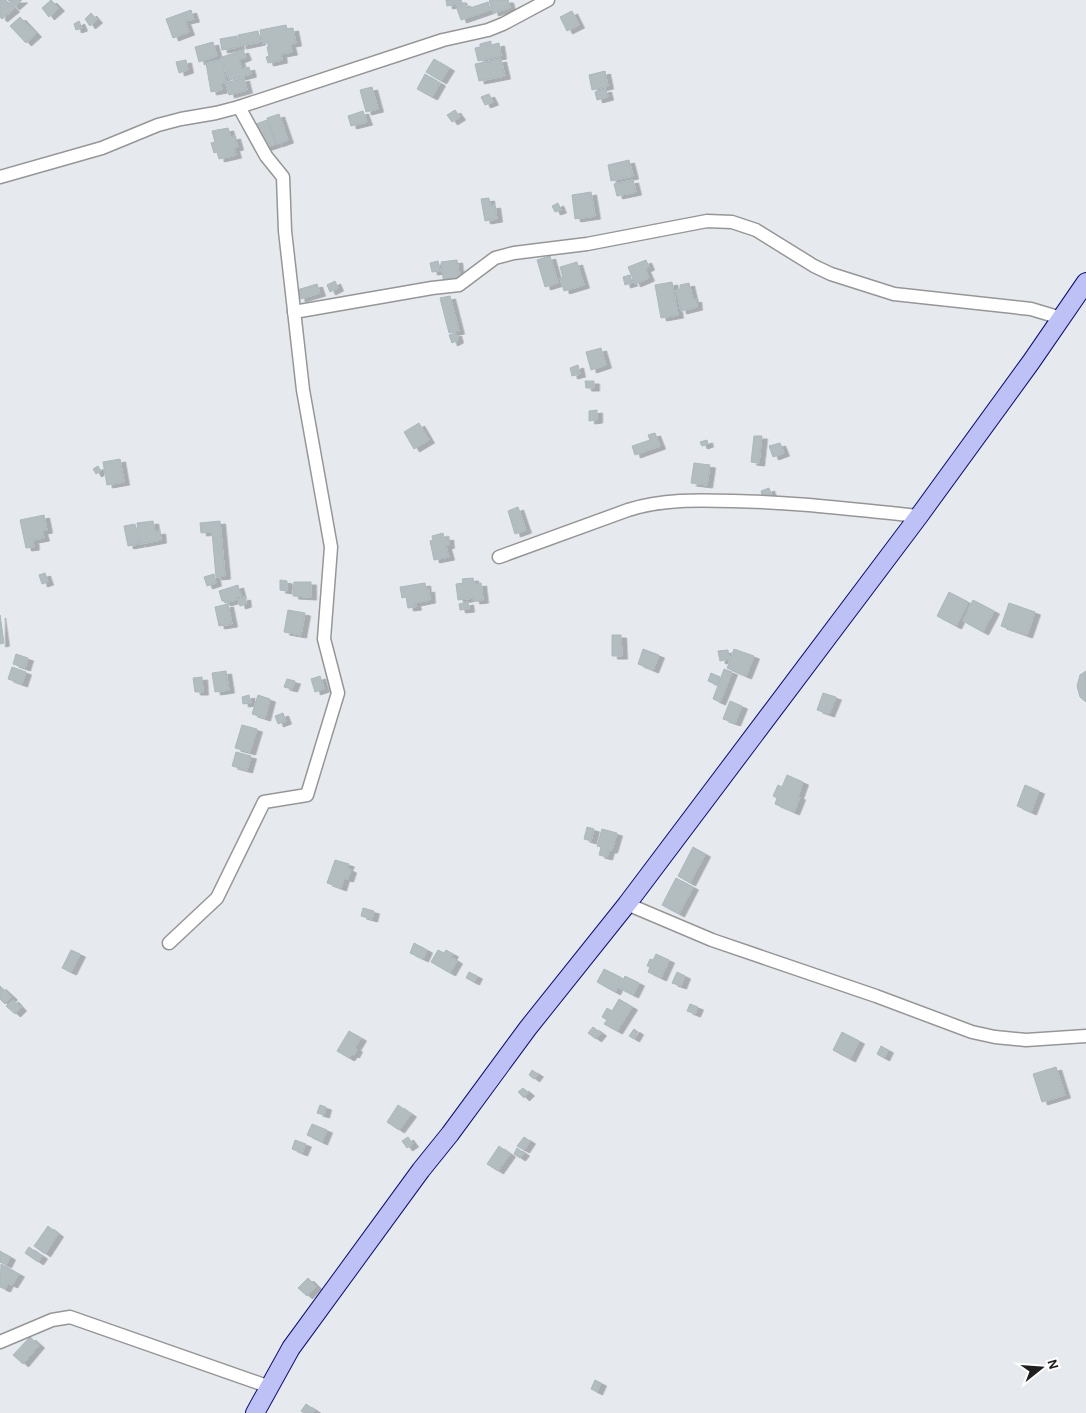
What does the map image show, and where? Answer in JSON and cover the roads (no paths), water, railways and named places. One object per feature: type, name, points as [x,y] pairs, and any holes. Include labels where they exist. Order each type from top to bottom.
[{"type":"main road","points":[[255,1413],[291,1348],[421,1170],[528,1028],[627,904],[919,516],[1086,282]]},
{"type":"street","points":[[0,177],[102,148],[166,123],[239,107],[443,40],[488,30],[548,0]]},
{"type":"street","points":[[169,943],[217,898],[264,802],[307,795],[338,694],[324,639],[331,548],[303,390],[285,231],[283,177],[266,156],[239,107]]},
{"type":"street","points":[[294,312],[458,285],[495,258],[514,253],[587,244],[720,220],[756,230],[814,266],[831,274],[894,294],[1031,309],[1061,318]]},
{"type":"street","points":[[499,557],[646,504],[667,501],[753,501],[919,516]]},
{"type":"street","points":[[627,904],[712,940],[866,992],[972,1032],[995,1037],[1026,1040],[1086,1036]]},
{"type":"street","points":[[0,1342],[52,1320],[70,1317],[270,1387]]}]
